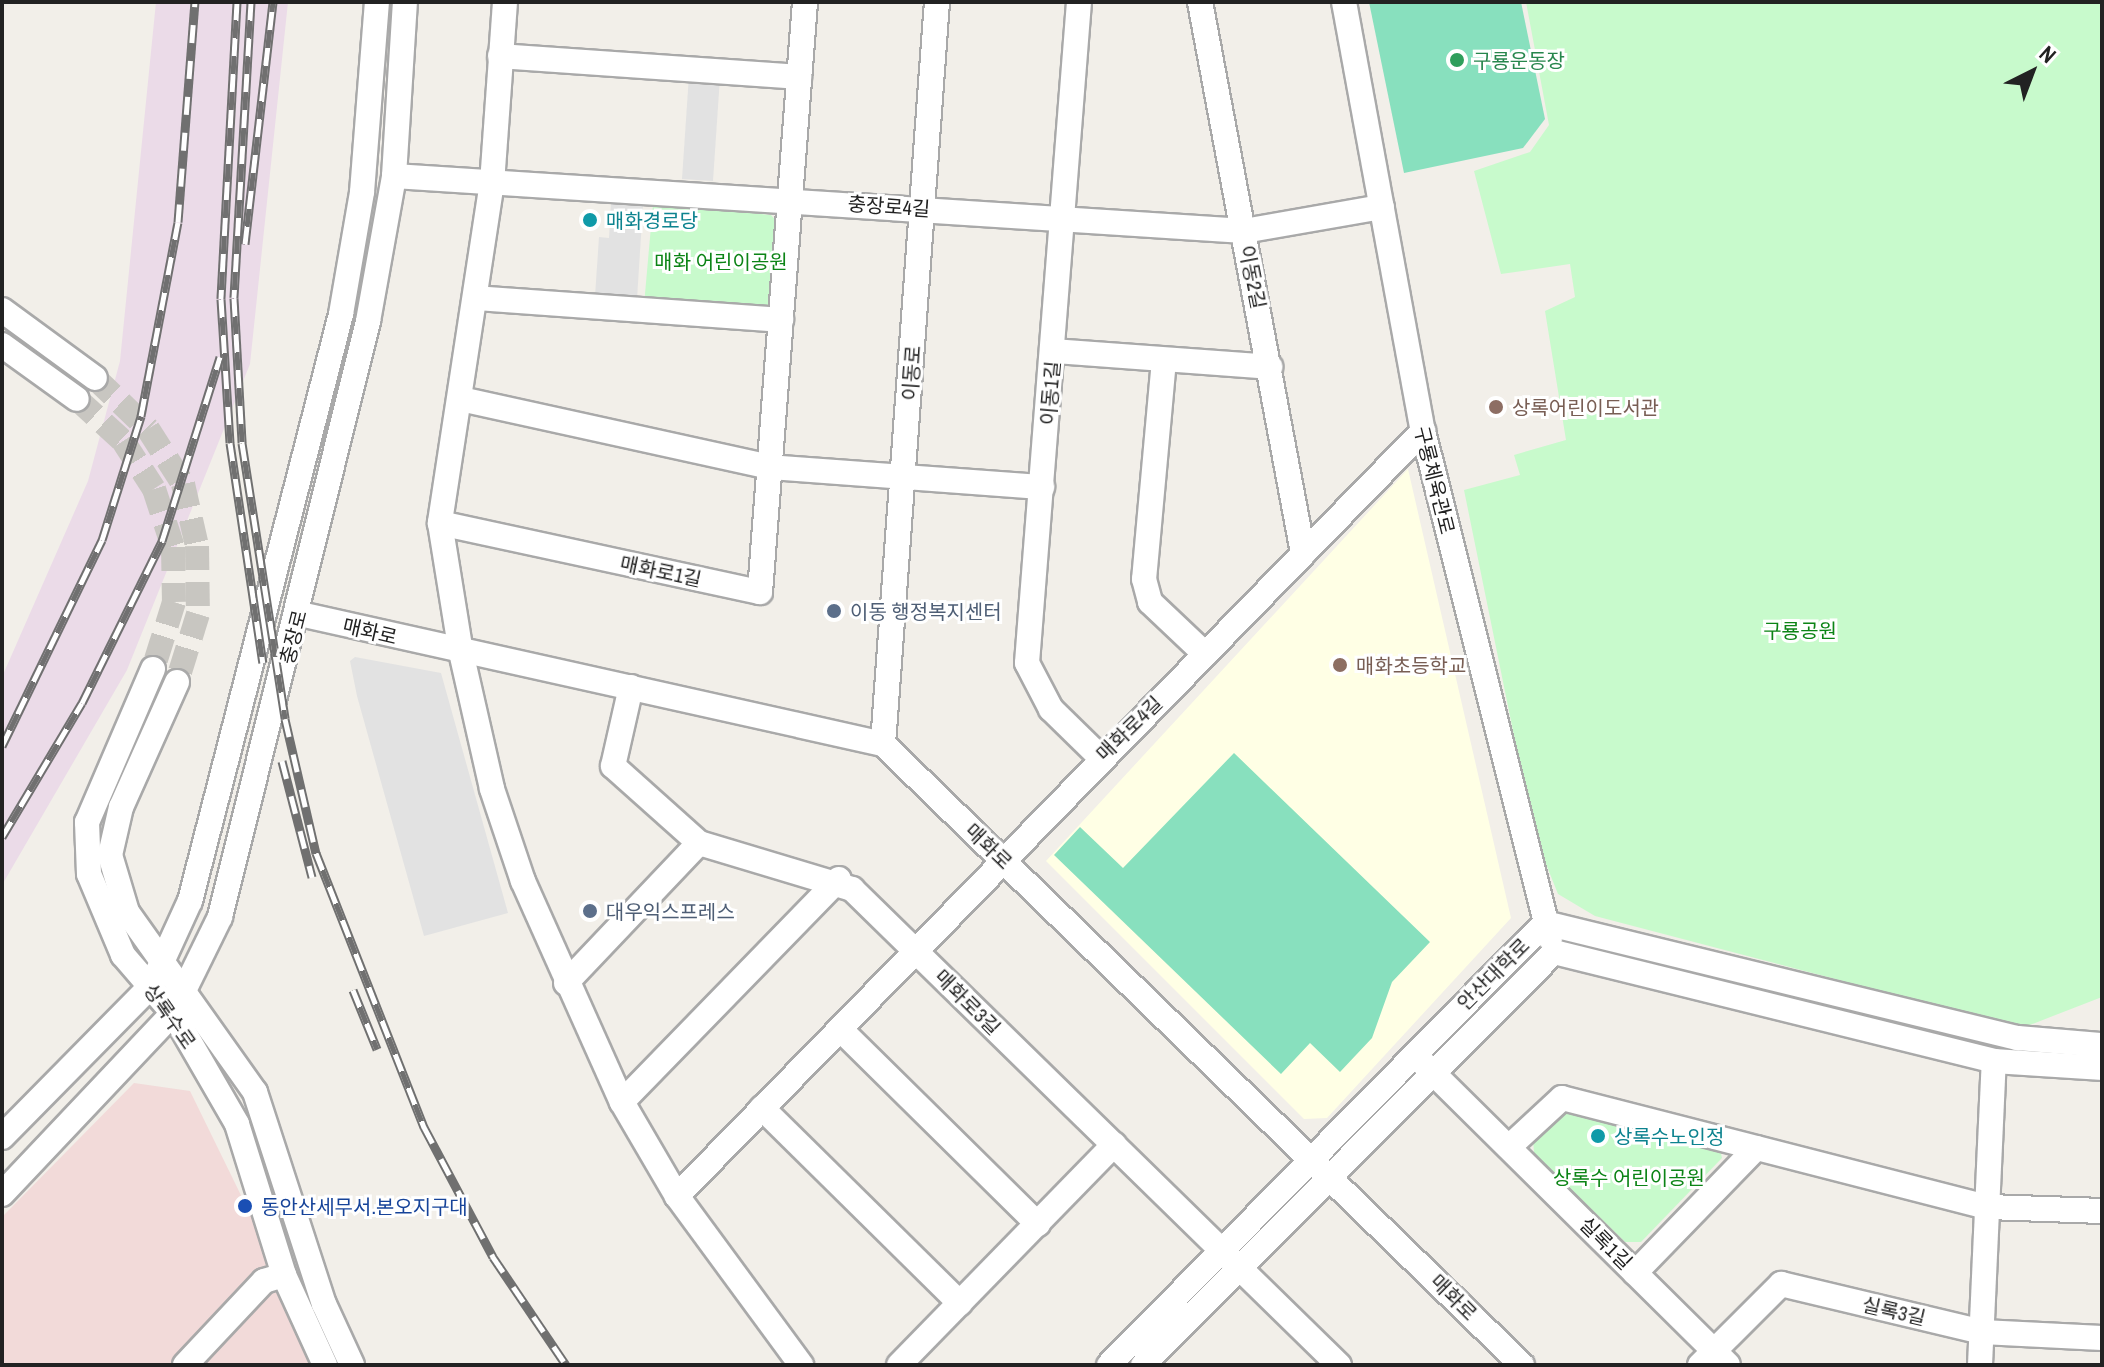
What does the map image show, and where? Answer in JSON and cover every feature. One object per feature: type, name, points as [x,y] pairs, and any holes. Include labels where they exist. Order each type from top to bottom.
[{"type":"street","name":"충장로","points":[[2,1137],[157,977],[190,901],[341,314],[362,192],[377,2]]},
{"type":"street","name":"충장로","points":[[2,1194],[173,1013],[188,993],[220,917],[300,614],[394,176],[405,2]]},
{"type":"street","points":[[505,2],[492,182],[440,523],[461,652],[492,789],[566,983],[622,1102],[677,1196],[801,1365]]},
{"type":"street","name":"매화로1길","points":[[440,523],[760,592],[793,199],[805,2]]},
{"type":"street","name":"이동로","points":[[883,744],[937,2]]},
{"type":"street","name":"이동1길","points":[[1079,2],[1054,351],[1027,663],[1051,709],[1100,757]]},
{"type":"street","name":"이동2길","points":[[1200,2],[1303,553]]},
{"type":"street","name":"구룡체육관로","points":[[1344,2],[1423,431],[1554,952]]},
{"type":"street","points":[[500,56],[799,77]]},
{"type":"street","name":"충장로4길","points":[[394,176],[922,207],[1244,231],[1382,207]]},
{"type":"street","points":[[475,298],[781,320]]},
{"type":"street","points":[[2,310],[95,378]]},
{"type":"street","points":[[2,345],[77,399]]},
{"type":"street","points":[[1054,351],[1270,367]]},
{"type":"street","points":[[1164,360],[1144,579],[1150,602],[1205,654]]},
{"type":"street","points":[[461,399],[769,467],[1042,487]]},
{"type":"street","name":"매화로4길","points":[[677,1196],[1100,757],[1423,431]]},
{"type":"street","name":"매화로","points":[[300,614],[883,744],[1322,1167],[1522,1365]]},
{"type":"street","name":"상록수로","points":[[153,669],[87,822],[89,874],[101,910],[123,955],[188,993],[255,1092],[324,1304],[352,1365]]},
{"type":"street","name":"상록수로","points":[[177,682],[121,807],[110,855],[127,912],[173,1013],[237,1124],[284,1275],[325,1365]]},
{"type":"street","name":"매화로3길","points":[[631,687],[613,766],[699,843],[839,879],[1339,1365]]},
{"type":"street","points":[[566,983],[699,843]]},
{"type":"street","points":[[622,1102],[839,879]]},
{"type":"street","name":"안산대학로","points":[[1143,1365],[1241,1267],[1322,1167],[1422,1062],[1545,923],[2018,1038],[2102,1045]]},
{"type":"street","name":"안산대학로","points":[[1422,1062],[1554,952],[1994,1061],[2102,1068]]},
{"type":"street","points":[[840,1029],[1038,1224]]},
{"type":"street","points":[[1980,1365],[1994,1061]]},
{"type":"street","name":"실록1길","points":[[1422,1062],[1635,1273],[1714,1360]]},
{"type":"street","points":[[1509,1147],[1562,1098],[1988,1207],[2102,1211]]},
{"type":"street","points":[[762,1108],[960,1303]]},
{"type":"street","points":[[899,1365],[1114,1145]]},
{"type":"street","points":[[1635,1273],[1756,1148]]},
{"type":"street","name":"안산대학로","points":[[1109,1365],[1223,1250],[1322,1167]]},
{"type":"street","points":[[185,1365],[264,1281],[284,1275]]},
{"type":"street","name":"실록3길","points":[[1714,1360],[1781,1284],[1982,1332],[2102,1338]]},
{"type":"shaded area","points":[[156,2],[288,2],[250,364],[127,670],[2,885],[2,677],[88,481],[120,361]]},
{"type":"shaded area","points":[[689,75],[720,77],[713,181],[682,179]]},
{"type":"shaded area","points":[[611,203],[643,205],[637,299],[595,296],[599,237],[609,238]]},
{"type":"shaded area","name":"매화초등학교","points":[[1408,469],[1511,918],[1327,1118],[1304,1119],[1046,861]]},
{"type":"shaded area","points":[[355,657],[441,673],[508,913],[424,936],[357,696],[350,661]]},
{"type":"shaded area","points":[[134,1083],[190,1091],[324,1365],[2,1365],[2,1217]]},
{"type":"green space","name":"구룡운동장","points":[[1369,2],[1521,2],[1545,119],[1523,148],[1404,173]]},
{"type":"green space","name":"구룡공원","points":[[1526,2],[2102,2],[2102,997],[2022,1028],[1595,916],[1558,894],[1534,834],[1464,490],[1520,475],[1514,455],[1566,440],[1545,311],[1575,297],[1570,264],[1501,274],[1474,171],[1530,152],[1549,125]]},
{"type":"green space","name":"매화 어린이공원","points":[[653,204],[771,215],[778,223],[770,309],[644,305]]},
{"type":"green space","points":[[1234,753],[1430,942],[1392,982],[1372,1038],[1340,1072],[1310,1043],[1281,1074],[1054,855],[1080,827],[1123,868]]},
{"type":"green space","name":"상록수 어린이공원","points":[[1561,1110],[1720,1149],[1722,1158],[1641,1242],[1625,1242],[1534,1153],[1533,1138]]},
{"type":"tunnel","points":[[95,378],[148,429],[183,484],[197,546],[198,614],[177,682]]},
{"type":"tunnel","points":[[77,399],[123,441],[154,489],[173,547],[174,602],[153,669]]},
{"type":"railway","points":[[2,746],[102,540],[141,416],[178,222],[195,2]]},
{"type":"railway","points":[[237,2],[221,299],[230,443],[263,663]]},
{"type":"railway","points":[[251,2],[234,298],[242,443],[285,719],[316,853],[424,1127],[493,1257],[566,1365]]},
{"type":"railway","points":[[245,244],[273,2]]},
{"type":"railway","points":[[2,837],[82,703],[162,541],[220,357]]},
{"type":"railway","points":[[282,761],[312,877]]},
{"type":"railway","points":[[353,990],[377,1049]]},
{"type":"place","name":"구룡운동장","points":[[1457,60]]},
{"type":"place","name":"매화경로당","points":[[590,220]]},
{"type":"place","name":"상록어린이도서관","points":[[1496,407]]},
{"type":"place","name":"이동 행정복지센터","points":[[834,611]]},
{"type":"place","name":"매화초등학교","points":[[1340,665]]},
{"type":"place","name":"대우익스프레스","points":[[590,911]]},
{"type":"place","name":"상록수노인정","points":[[1598,1136]]},
{"type":"place","name":"동안산세무서.본오지구대","points":[[245,1206]]}]
